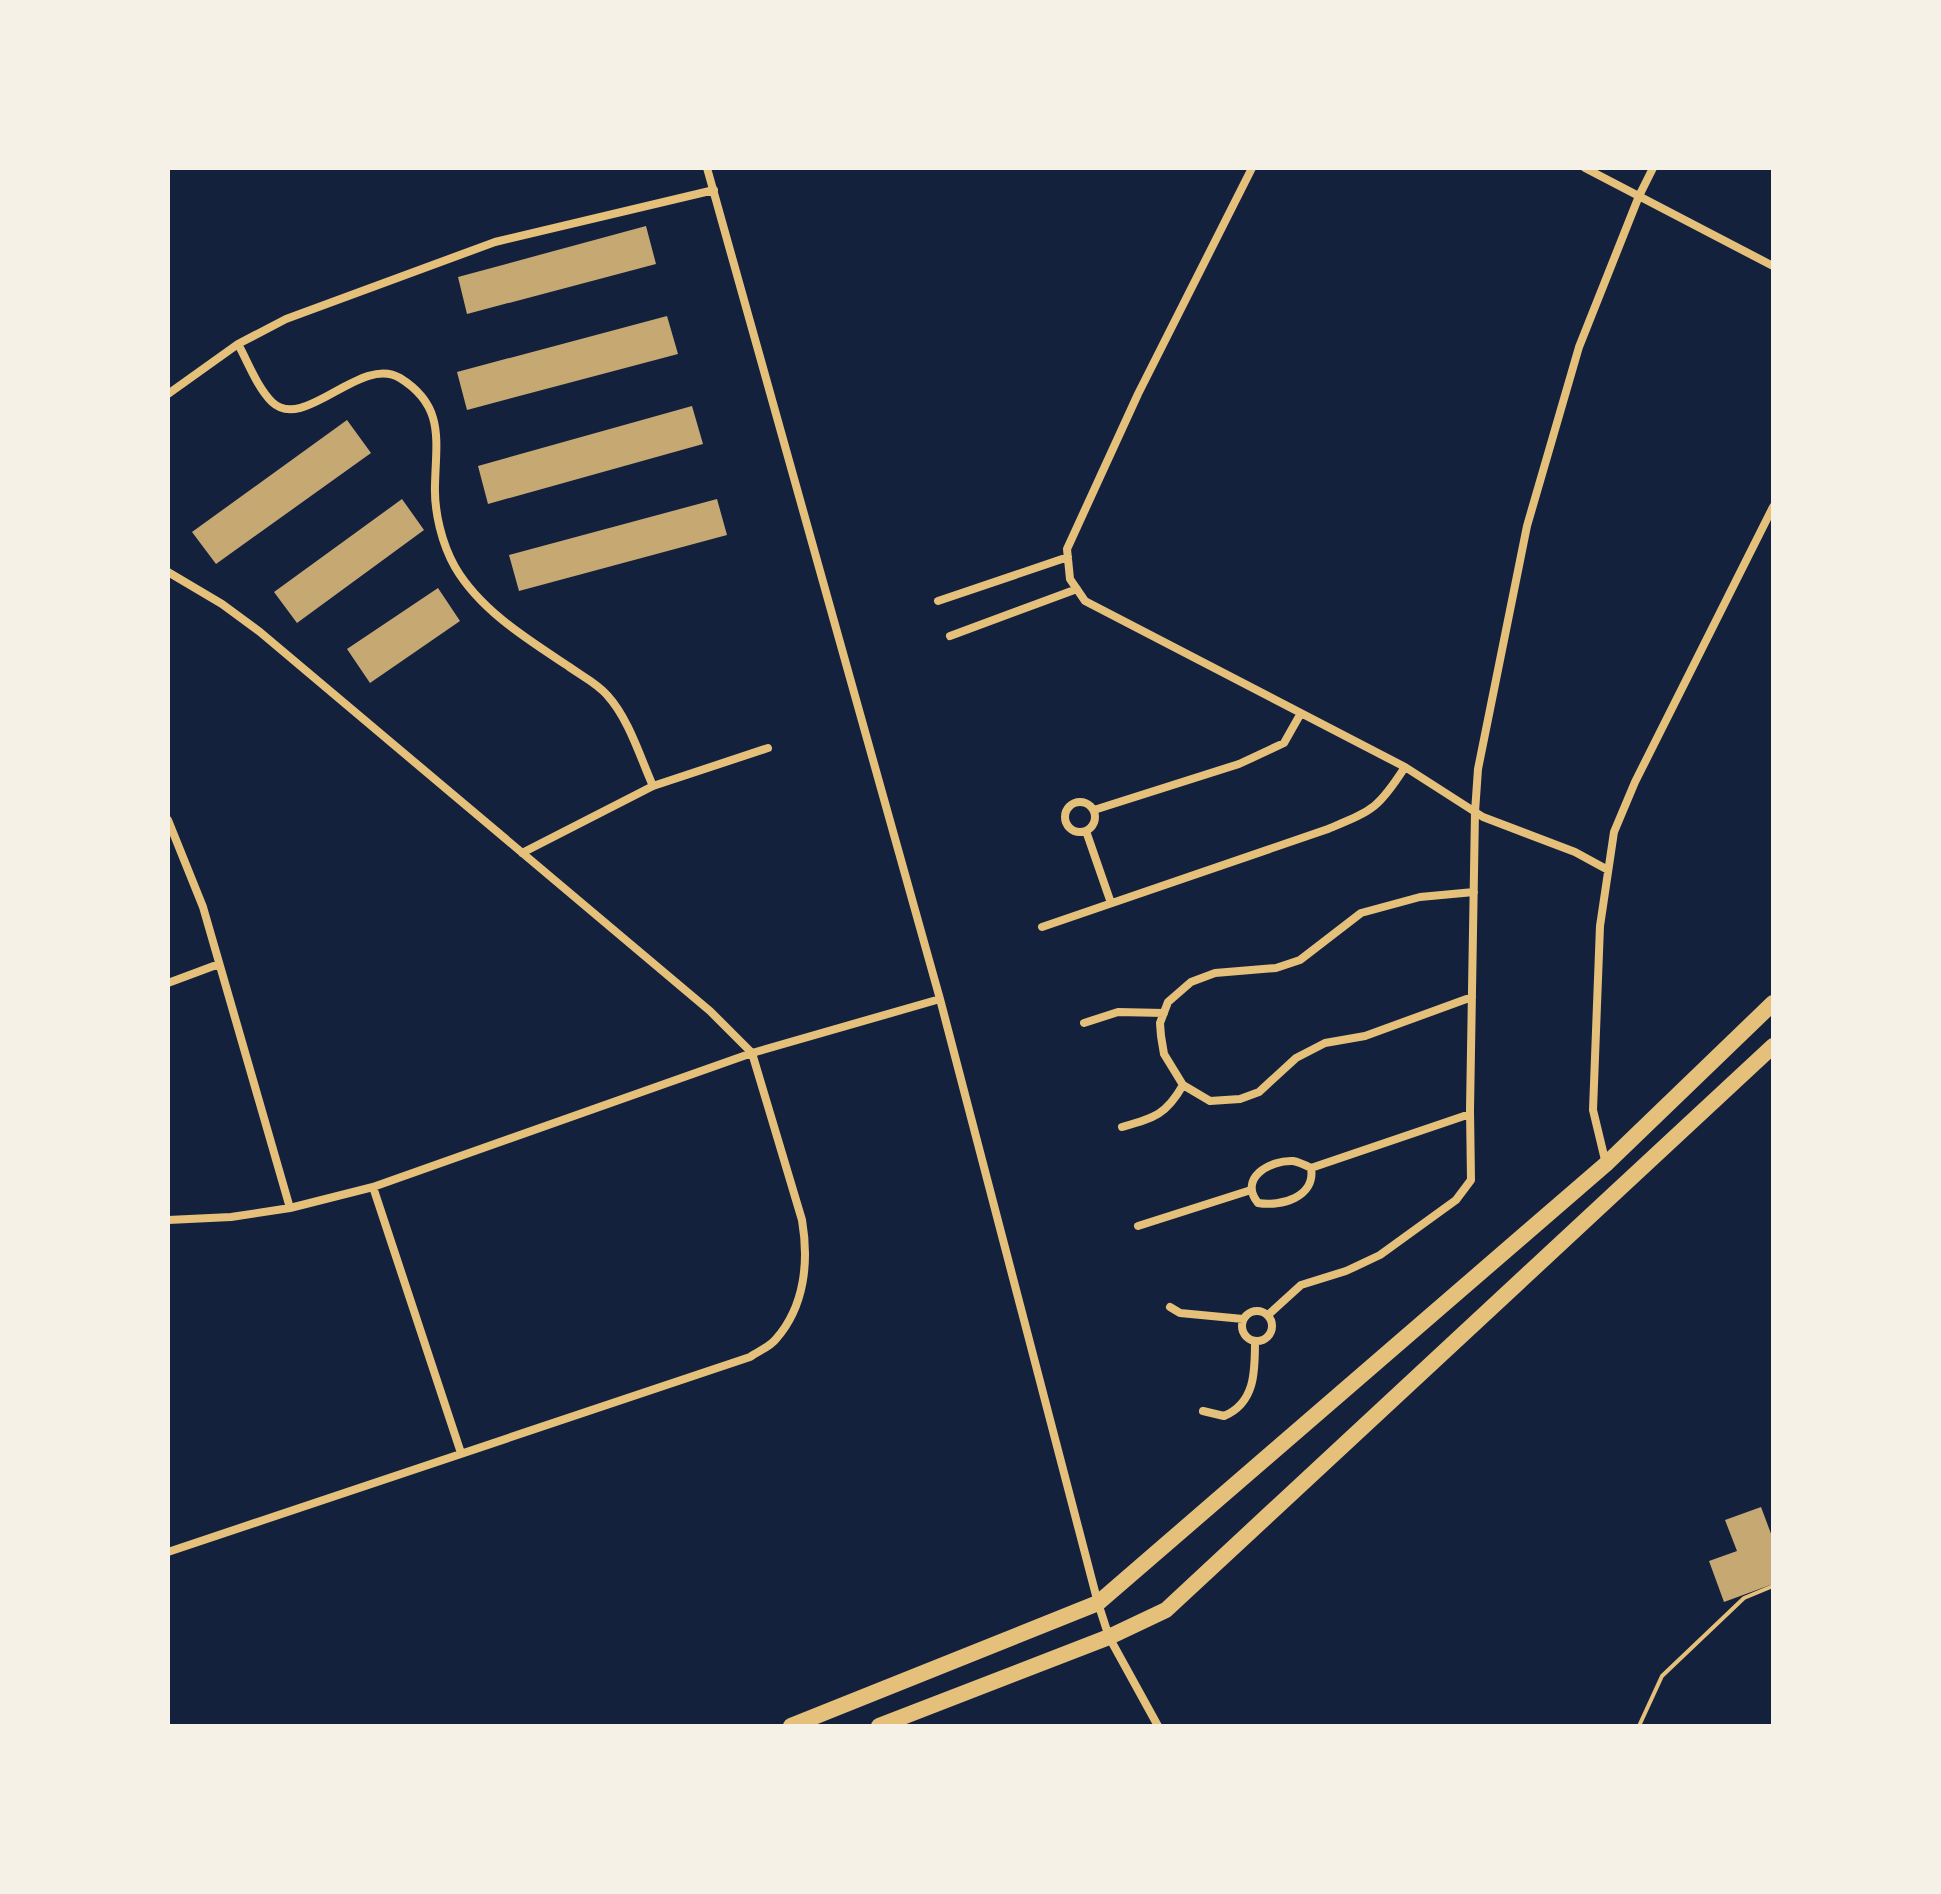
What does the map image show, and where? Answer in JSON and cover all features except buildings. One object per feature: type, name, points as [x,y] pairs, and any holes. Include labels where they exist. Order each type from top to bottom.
[{"type":"main road","points":[[791,1726],[1098,1603],[1606,1164],[1773,1003]]},
{"type":"main road","points":[[879,1726],[1109,1637],[1166,1610],[1773,1046]]},
{"type":"street","points":[[707,168],[940,999],[1098,1603],[1109,1637],[1158,1726]]},
{"type":"street","points":[[1252,168],[1138,394],[1067,549],[1070,579],[1085,601],[1405,767],[1475,812],[1575,852],[1608,870]]},
{"type":"street","points":[[1585,168],[1773,266]]},
{"type":"street","points":[[1268,1315],[1301,1285],[1346,1271],[1380,1255],[1456,1200],[1471,1180],[1478,769],[1527,526],[1579,347],[1653,168]]},
{"type":"street","points":[[168,394],[238,344],[286,319],[495,242],[714,190]]},
{"type":"street","points":[[238,344],[273,404],[286,409],[300,408],[367,376],[384,372],[398,377],[417,391],[437,423],[435,488],[440,528],[455,566],[477,598],[533,643],[606,693],[618,710],[653,786]]},
{"type":"street","points":[[1606,1164],[1593,1110],[1600,926],[1614,832],[1635,782],[1773,507]]},
{"type":"street","points":[[938,601],[1068,557]]},
{"type":"street","points":[[168,572],[222,604],[260,632],[710,1011],[752,1053],[802,1220],[806,1246],[800,1295],[791,1315],[775,1341],[750,1357],[168,1552]]},
{"type":"street","points":[[950,636],[1077,589]]},
{"type":"street","points":[[1094,810],[1239,764],[1284,743],[1301,713]]},
{"type":"street","points":[[522,853],[653,786],[768,748]]},
{"type":"street","points":[[1042,927],[1328,829],[1369,811],[1384,799],[1405,767]]},
{"type":"street","points":[[1082,802],[1094,810],[1092,827],[1086,831],[1070,829],[1066,823],[1065,815],[1074,803],[1082,802]]},
{"type":"street","points":[[168,820],[203,907],[290,1208]]},
{"type":"street","points":[[1086,831],[1111,903]]},
{"type":"street","points":[[1472,997],[1365,1036],[1325,1043],[1296,1058],[1259,1092],[1240,1099],[1210,1101],[1183,1085],[1164,1054],[1160,1023],[1168,1002],[1191,982],[1215,973],[1276,968],[1300,960],[1361,913],[1420,897],[1474,892]]},
{"type":"street","points":[[168,983],[219,964]]},
{"type":"street","points":[[168,1220],[231,1217],[290,1208],[373,1187],[752,1053],[940,999]]},
{"type":"street","points":[[1084,1023],[1118,1012],[1164,1013]]},
{"type":"street","points":[[1122,1127],[1163,1112],[1183,1085]]},
{"type":"street","points":[[1138,1226],[1251,1190],[1260,1171],[1279,1163],[1296,1161],[1311,1168],[1470,1114]]},
{"type":"street","points":[[1251,1190],[1258,1203],[1275,1206],[1308,1188],[1313,1177],[1311,1168]]},
{"type":"street","points":[[373,1187],[461,1453]]},
{"type":"street","points":[[1170,1307],[1180,1313],[1243,1319]]},
{"type":"street","points":[[1260,1310],[1268,1315],[1273,1324],[1265,1340],[1255,1342],[1246,1337],[1241,1328],[1243,1319],[1250,1312],[1260,1310]]},
{"type":"street","points":[[1203,1411],[1224,1416],[1239,1408],[1248,1395],[1255,1372],[1255,1342]]},
{"type":"path","points":[[1639,1726],[1662,1676],[1744,1598],[1773,1586]]}]
